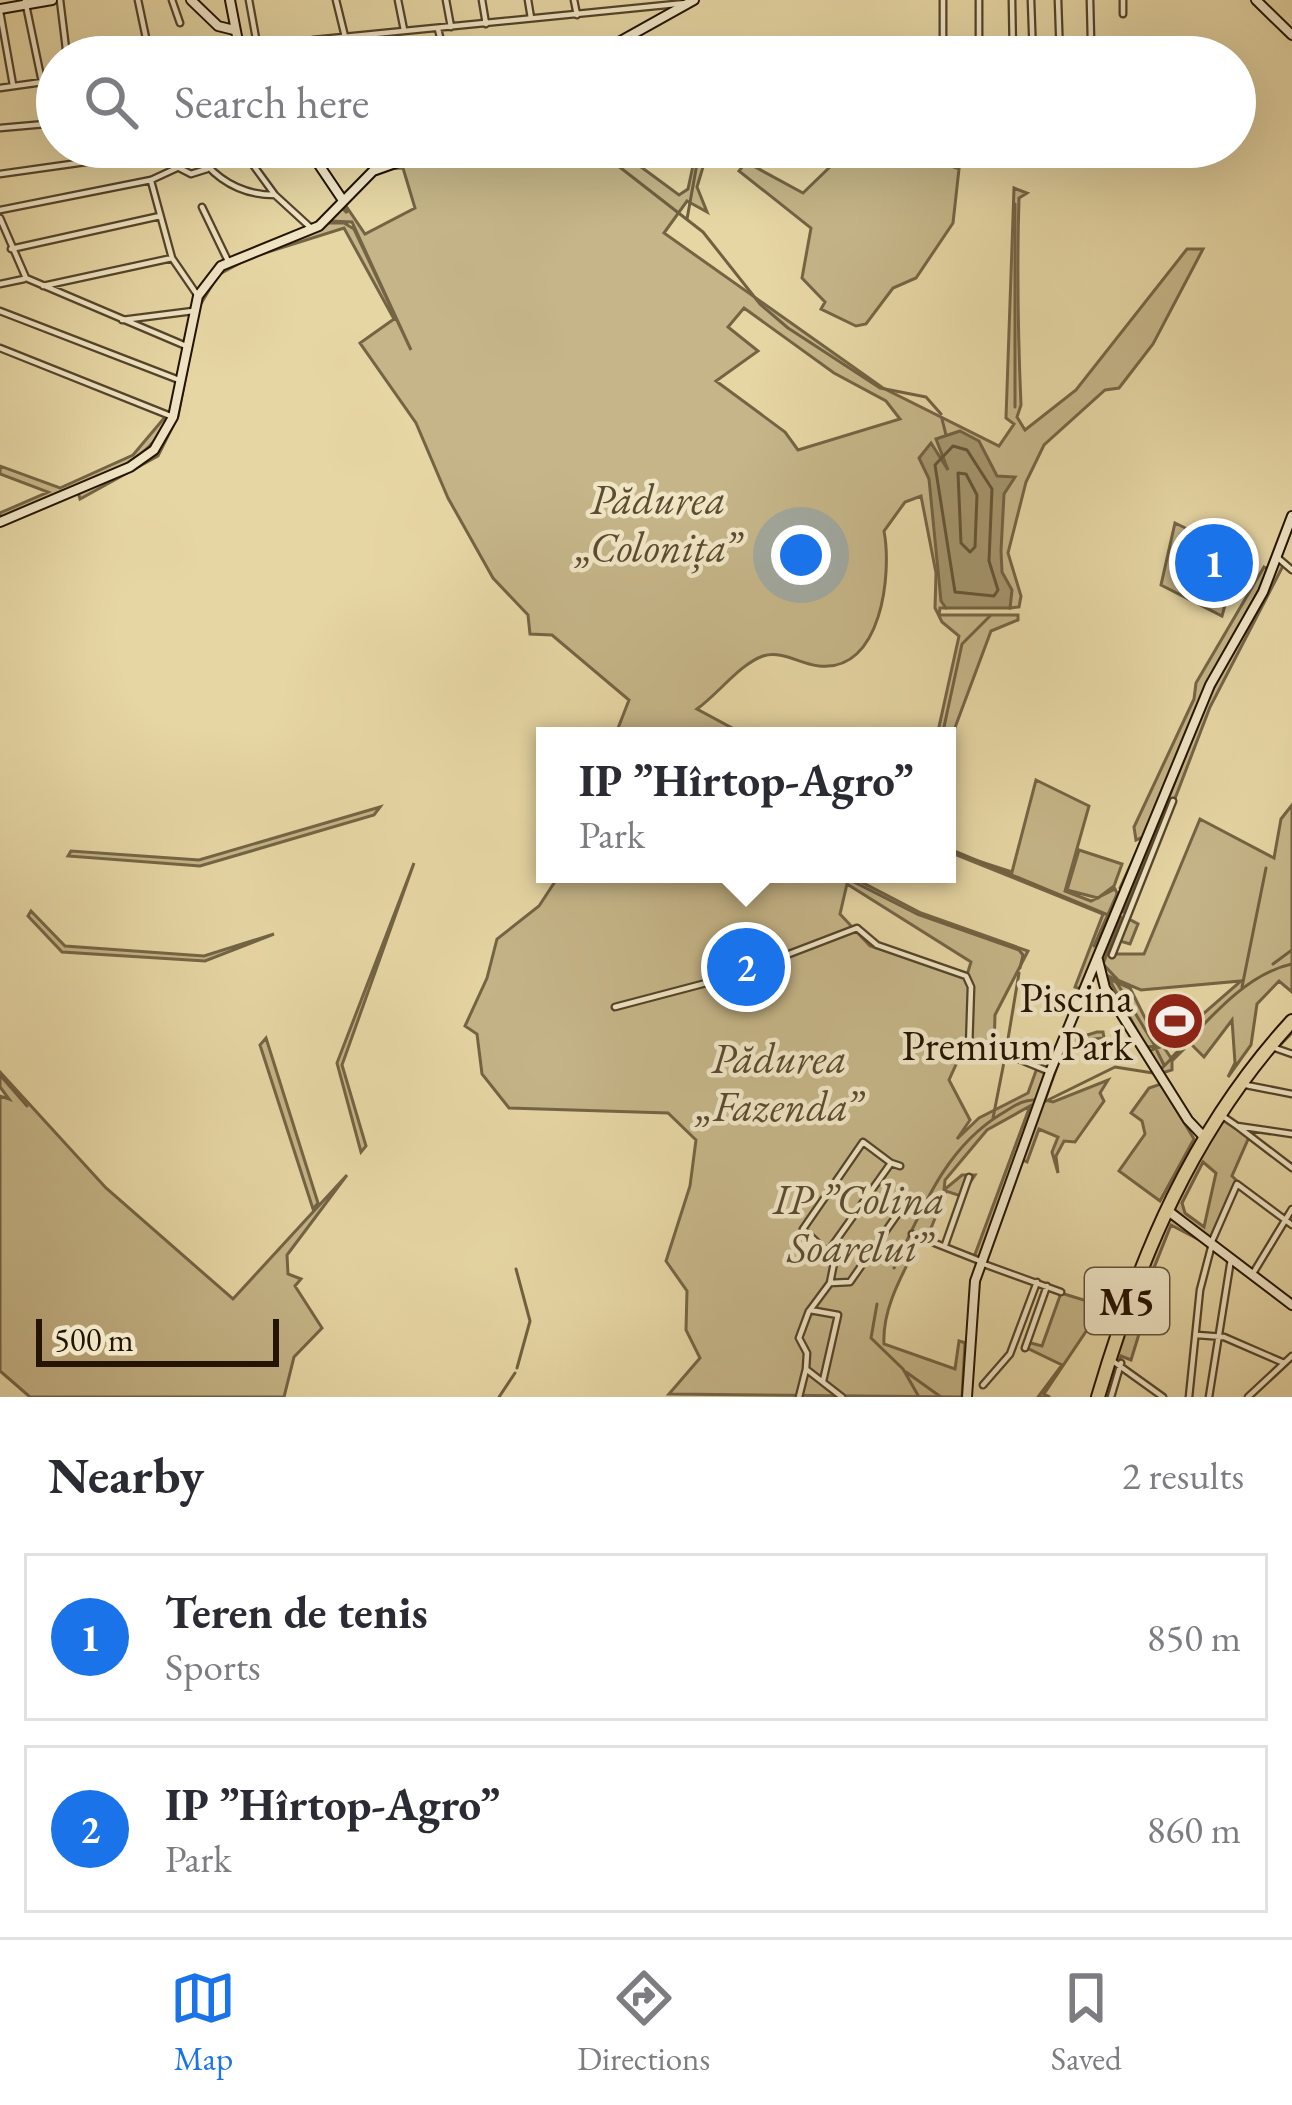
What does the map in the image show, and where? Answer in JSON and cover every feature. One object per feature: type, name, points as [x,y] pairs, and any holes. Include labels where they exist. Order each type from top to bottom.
[{"type":"highway","name":"M5","points":[[1098,1397],[1116,1361],[1166,1209],[1219,1114],[1292,1021]]},
{"type":"street","points":[[13,86],[0,11],[26,2],[56,0],[63,36]]},
{"type":"street","points":[[138,0],[146,36]]},
{"type":"street","points":[[172,0],[180,23]]},
{"type":"street","points":[[191,0],[218,26],[234,30]]},
{"type":"street","points":[[230,0],[235,36]]},
{"type":"street","points":[[249,0],[255,36]]},
{"type":"street","points":[[337,0],[345,36]]},
{"type":"street","points":[[398,0],[404,32]]},
{"type":"street","points":[[446,0],[451,27]]},
{"type":"street","points":[[482,0],[486,24]]},
{"type":"street","points":[[528,0],[531,20]]},
{"type":"street","points":[[574,0],[577,15]]},
{"type":"street","points":[[620,0],[621,9]]},
{"type":"street","points":[[943,0],[944,36]]},
{"type":"street","points":[[979,0],[980,36]]},
{"type":"street","points":[[1012,0],[1013,36]]},
{"type":"street","points":[[1031,0],[1032,36]]},
{"type":"street","points":[[1058,0],[1059,36]]},
{"type":"street","points":[[1090,0],[1090,36]]},
{"type":"street","points":[[1123,0],[1123,14]]},
{"type":"street","points":[[1256,0],[1291,33]]},
{"type":"street","points":[[26,2],[36,52]]},
{"type":"street","points":[[375,36],[690,2]]},
{"type":"street","points":[[629,36],[690,2]]},
{"type":"street","points":[[438,29],[440,36]]},
{"type":"street","points":[[0,88],[36,83]]},
{"type":"street","points":[[0,128],[36,125]]},
{"type":"street","points":[[0,173],[38,168]]},
{"type":"street","points":[[186,346],[26,278],[0,214],[151,180],[177,168],[193,174],[207,169],[248,193],[274,194]]},
{"type":"street","points":[[255,168],[274,194],[312,230]]},
{"type":"street","points":[[321,168],[342,200]]},
{"type":"street","points":[[0,522],[130,467],[154,450],[172,416],[199,296],[227,261],[312,230],[367,175],[381,168]]},
{"type":"street","points":[[151,180],[172,258],[199,296]]},
{"type":"street","points":[[202,208],[227,261]]},
{"type":"street","points":[[11,249],[160,216]]},
{"type":"street","points":[[42,287],[172,258]]},
{"type":"street","points":[[0,284],[26,278]]},
{"type":"street","points":[[0,311],[181,379]]},
{"type":"street","points":[[122,320],[194,311]]},
{"type":"street","points":[[0,348],[172,416]]},
{"type":"street","points":[[967,1397],[970,1306],[1050,1072],[1210,686],[1277,557],[1292,516]]},
{"type":"street","points":[[1277,557],[1292,570]]},
{"type":"street","points":[[1112,955],[1173,801]]},
{"type":"street","points":[[615,1007],[729,977],[856,928],[878,945],[966,976],[971,987],[969,1048],[989,1047],[1050,1072]]},
{"type":"street","points":[[1098,958],[1105,988],[1188,1120],[1204,1137]]},
{"type":"street","points":[[1084,986],[1095,982],[1105,988]]},
{"type":"street","points":[[1270,1046],[1292,1054]]},
{"type":"street","points":[[1241,1083],[1292,1094]]},
{"type":"street","points":[[1219,1114],[1292,1168]]},
{"type":"street","points":[[1237,1126],[1292,1134]]},
{"type":"street","points":[[799,1397],[808,1353],[799,1338],[810,1310],[830,1283],[835,1263],[803,1229],[833,1179],[863,1142],[900,1166]]},
{"type":"street","points":[[827,1253],[891,1163]]},
{"type":"street","points":[[944,1247],[969,1177]]},
{"type":"street","points":[[1189,1397],[1200,1291],[1211,1244],[1237,1184],[1292,1225]]},
{"type":"street","points":[[1166,1209],[1292,1305]]},
{"type":"street","points":[[1252,1275],[1292,1209]]},
{"type":"street","points":[[830,1283],[850,1282],[899,1212],[908,1211]]},
{"type":"street","points":[[912,1234],[1061,1292]]},
{"type":"street","points":[[1209,1397],[1232,1259]]},
{"type":"street","points":[[983,1384],[1010,1354],[1036,1282]]},
{"type":"street","points":[[1024,1348],[1047,1286]]},
{"type":"street","points":[[810,1310],[838,1315],[823,1382]]},
{"type":"street","points":[[1197,1335],[1219,1336],[1284,1364]]},
{"type":"street","points":[[1248,1397],[1292,1356]]},
{"type":"street","points":[[1116,1361],[1163,1397]]},
{"type":"street","points":[[1111,1397],[1116,1361]]},
{"type":"street","points":[[806,1369],[842,1397]]},
{"type":"green space","name":"Pădurea „Colonița”","points":[[403,168],[642,168],[679,195],[688,189],[692,168],[703,168],[697,187],[707,212],[687,201],[664,233],[883,388],[999,446],[1014,424],[1006,418],[1014,188],[1027,193],[1019,198],[1018,248],[1021,405],[1017,417],[1025,430],[1076,390],[1187,249],[1203,249],[1153,344],[1119,388],[1105,390],[1044,445],[1026,482],[1008,553],[1021,596],[1019,607],[1010,608],[1009,593],[950,565],[946,608],[940,608],[939,615],[1018,615],[1018,620],[991,631],[955,727],[939,727],[959,636],[942,622],[935,608],[936,573],[921,496],[905,502],[884,531],[884,594],[869,637],[857,654],[840,664],[819,666],[784,656],[763,656],[697,709],[730,727],[618,727],[629,700],[552,635],[530,634],[528,615],[493,578],[448,498],[416,423],[360,343],[394,319],[344,228],[249,258],[218,275],[199,307],[178,416],[158,456],[80,499],[78,492],[131,468],[169,430],[200,297],[226,265],[327,223],[344,223],[354,229],[411,350],[352,222],[329,221],[340,206],[347,213],[344,203],[365,234],[415,208]],"holes":[[[744,308],[834,373],[886,401],[900,419],[798,450],[785,432],[716,381],[758,351],[728,327]]]},
{"type":"green space","points":[[757,168],[803,193],[829,168],[959,169],[953,223],[916,278],[893,288],[866,324],[856,326],[821,309],[825,302],[802,278],[811,228],[739,171]]},
{"type":"green space","points":[[165,417],[170,419],[156,439],[118,470],[0,521],[0,513],[48,492],[0,474],[0,466],[60,488],[133,455]]},
{"type":"green space","points":[[1175,523],[1239,554],[1222,616],[1161,585]]},
{"type":"green space","points":[[1278,562],[1283,566],[1210,707],[1129,919],[1138,924],[1130,944],[1120,941],[1115,954],[1144,954],[1200,819],[1274,858],[1281,819],[1292,805],[1292,992],[1279,981],[1257,1004],[1251,1045],[1228,1077],[1235,1063],[1232,1020],[1204,1057],[1190,1043],[1172,1061],[1172,1070],[1162,1073],[1148,1051],[1163,1046],[1171,1058],[1200,1029],[1195,1021],[1241,981],[1141,990],[1103,974],[1101,958],[1209,692]]},
{"type":"green space","points":[[1264,567],[1270,570],[1226,651],[1147,835],[1136,840],[1134,827],[1194,699],[1196,683]]},
{"type":"green space","points":[[1036,780],[1089,806],[1065,891],[1091,901],[1115,889],[1119,897],[1081,989],[1075,987],[1103,914],[956,854],[1012,872]]},
{"type":"green space","points":[[380,807],[374,815],[200,866],[68,856],[71,851],[199,860]]},
{"type":"green space","points":[[1079,850],[1122,864],[1114,886],[1098,898],[1067,890]]},
{"type":"green space","points":[[414,863],[342,1065],[366,1146],[361,1152],[337,1063]]},
{"type":"green space","name":"Pădurea „Fazenda”","points":[[554,883],[863,883],[921,913],[1028,951],[995,1015],[994,1047],[970,1046],[969,1036],[949,1080],[970,1120],[957,1139],[979,1118],[1028,1093],[1037,1068],[1047,1075],[980,1260],[974,1257],[1030,1106],[987,1130],[945,1180],[944,1190],[962,1175],[975,1175],[961,1196],[946,1191],[927,1238],[920,1239],[895,1290],[884,1330],[884,1344],[955,1369],[959,1341],[966,1343],[965,1397],[669,1394],[700,1358],[686,1330],[687,1291],[666,1261],[690,1186],[696,1140],[668,1113],[509,1108],[482,1074],[477,1034],[465,1026],[487,978],[497,939],[539,906]],"holes":[[[847,884],[971,962],[967,975],[870,946],[840,914]]]},
{"type":"green space","points":[[31,911],[65,946],[204,956],[274,934],[205,961],[62,952],[28,916]]},
{"type":"green space","points":[[1109,979],[1130,988],[1159,1046],[1146,1047]]},
{"type":"green space","points":[[1103,1032],[1104,1038],[1066,1042],[1045,1100],[1053,1102],[1108,1080],[1100,1093],[1104,1101],[1075,1142],[1064,1141],[1056,1156],[1058,1173],[1052,1152],[1058,1137],[1039,1129],[1027,1162],[1021,1159],[1064,1042]]},
{"type":"green space","points":[[266,1038],[318,1203],[313,1209],[260,1045]]},
{"type":"green space","points":[[0,1072],[106,1188],[233,1299],[347,1175],[287,1255],[288,1274],[301,1279],[295,1286],[322,1328],[294,1357],[284,1397],[30,1397],[0,1371],[0,1096],[9,1099],[0,1087]]},
{"type":"green space","points":[[1161,1084],[1194,1139],[1160,1201],[1119,1171],[1145,1134],[1142,1121],[1131,1113],[1149,1088]]},
{"type":"green space","points":[[1219,1116],[1249,1137],[1232,1176],[1237,1181],[1209,1241],[1173,1208]],"holes":[[[1203,1162],[1216,1173],[1204,1227],[1185,1213],[1182,1203]]]},
{"type":"green space","points":[[1169,1217],[1209,1245],[1171,1225],[1144,1293],[1151,1295],[1131,1360],[1121,1356],[1119,1361],[1114,1359],[1131,1301]]},
{"type":"green space","points":[[1061,1293],[1090,1302],[1093,1296],[1099,1312],[1044,1394],[1050,1397],[1038,1397],[1062,1365],[1027,1348],[1027,1342],[1042,1346]]},
{"type":"water","points":[[960,431],[979,441],[997,476],[1015,477],[1004,494],[1001,551],[1002,572],[1012,590],[1010,608],[946,608],[941,601],[929,479],[919,458],[931,443],[948,470],[936,439]]},
{"type":"waterway","points":[[621,168],[703,232],[760,304],[788,328],[880,388],[926,397],[941,414]]},
{"type":"waterway","points":[[687,219],[696,168]]},
{"type":"waterway","points":[[1015,204],[1015,407]]},
{"type":"waterway","points":[[942,419],[946,435]]},
{"type":"waterway","points":[[1281,557],[1292,528]]},
{"type":"waterway","points":[[1239,641],[1279,562]]},
{"type":"waterway","points":[[1254,600],[1263,582]]},
{"type":"waterway","points":[[944,727],[962,644],[990,616]]},
{"type":"waterway","points":[[1210,678],[1229,645]]},
{"type":"waterway","points":[[1209,697],[1219,677]]},
{"type":"waterway","points":[[1123,912],[1207,702]]},
{"type":"waterway","points":[[1120,888],[1141,842]]},
{"type":"waterway","points":[[956,852],[1108,915]]},
{"type":"waterway","points":[[1242,987],[1266,868]]},
{"type":"waterway","points":[[856,883],[917,914],[1019,950],[1023,955],[1020,968]]},
{"type":"waterway","points":[[1094,946],[1117,894]]},
{"type":"waterway","points":[[1117,979],[1103,964],[1121,917]]},
{"type":"waterway","points":[[1273,964],[1292,950]]},
{"type":"waterway","points":[[1161,1069],[1238,992],[1292,964]]},
{"type":"waterway","points":[[1006,1051],[1019,973]]},
{"type":"waterway","points":[[1117,983],[1155,1046]]},
{"type":"waterway","points":[[1278,1047],[1292,1033]]},
{"type":"waterway","points":[[1157,1051],[1164,1065]]},
{"type":"waterway","points":[[993,1118],[1005,1057]]},
{"type":"waterway","points":[[1044,1102],[1115,1067],[1153,1073]]},
{"type":"waterway","points":[[0,1075],[27,1106]]},
{"type":"waterway","points":[[894,1268],[925,1203],[964,1145],[1001,1114],[1036,1100]]},
{"type":"waterway","points":[[516,1269],[530,1321],[517,1368]]},
{"type":"waterway","points":[[877,1304],[871,1338],[903,1369],[919,1397]]},
{"type":"waterway","points":[[962,1397],[965,1344]]},
{"type":"waterway","points":[[906,1372],[941,1397]]},
{"type":"waterway","points":[[499,1397],[515,1373]]},
{"type":"place","name":"Teren de tenis","points":[[1214,563]]},
{"type":"place","name":"IP ”Hîrtop-Agro”","points":[[746,967]]},
{"type":"place","name":"Piscina Premium Park","points":[[1175,1021]]},
{"type":"park label","name":"IP ”Colina Soarelui”","points":[[859,1223]]}]
